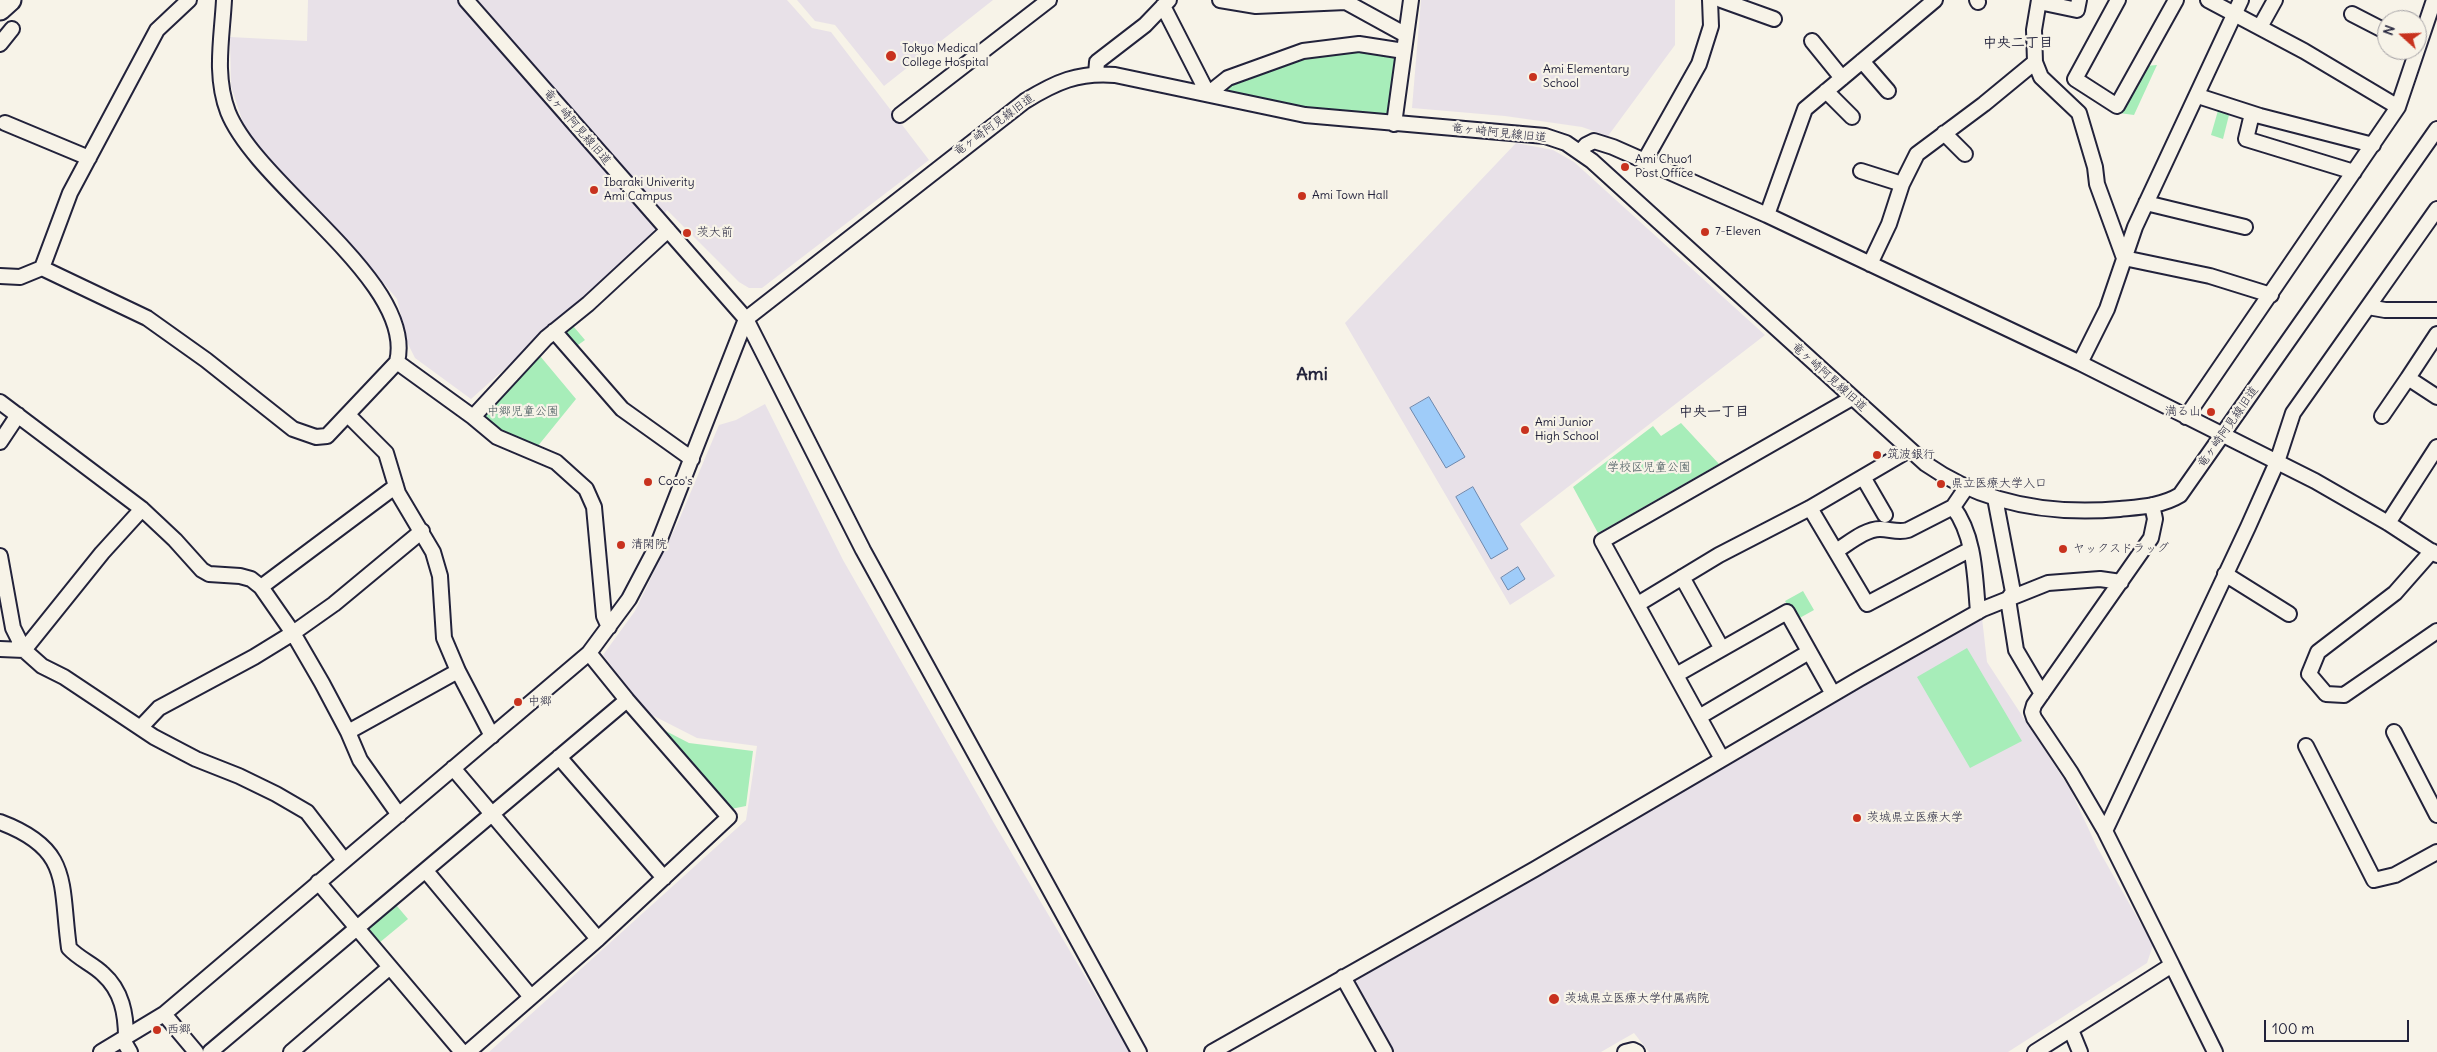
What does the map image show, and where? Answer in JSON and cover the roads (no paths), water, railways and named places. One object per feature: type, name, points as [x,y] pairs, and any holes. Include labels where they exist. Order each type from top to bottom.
[{"type":"highway","points":[[0,8],[10,0]]},
{"type":"street","points":[[0,276],[20,277],[42,268],[70,193],[157,30],[189,0]]},
{"type":"street","points":[[42,268],[147,318],[206,360],[293,429],[316,437],[327,436],[397,362],[400,348],[391,314],[380,292],[338,241],[260,162],[229,113],[220,83],[224,0]]},
{"type":"street","name":"竜ヶ崎阿見線旧道","points":[[466,0],[746,319],[1024,101],[1072,78],[1096,74],[1119,76],[1305,115],[1544,136],[1566,143],[1580,152],[1909,450],[1941,475],[1966,488],[1995,498],[2058,510],[2104,510],[2152,505],[2180,495],[2437,129]]},
{"type":"street","points":[[900,115],[1049,0]]},
{"type":"street","points":[[1220,0],[1256,6],[1347,1],[1406,35]]},
{"type":"street","points":[[1394,124],[1411,0]]},
{"type":"street","points":[[1645,160],[1698,64],[1711,26],[1710,0]]},
{"type":"street","points":[[1721,0],[1774,19]]},
{"type":"street","points":[[1766,215],[1805,109],[1935,0]]},
{"type":"street","points":[[2079,0],[2077,10],[2039,1],[2034,30],[2035,62],[2041,76],[2079,113],[2095,167],[2097,184],[2124,258]]},
{"type":"street","points":[[2118,0],[2076,79],[2117,106],[2176,0]]},
{"type":"street","points":[[2208,0],[2260,27],[2398,107]]},
{"type":"street","points":[[2080,363],[2107,309],[2118,281],[2124,258],[2146,204],[2198,96],[2241,0]]},
{"type":"street","points":[[2260,27],[2274,0]]},
{"type":"street","points":[[2427,21],[2434,0]]},
{"type":"street","points":[[1096,74],[1098,62],[1145,25],[1167,2],[1208,94],[1228,78],[1303,52],[1359,44],[1404,51]]},
{"type":"street","points":[[2352,14],[2377,27]]},
{"type":"street","points":[[0,44],[12,29]]},
{"type":"street","points":[[1812,41],[1842,78]]},
{"type":"street","points":[[2186,416],[2271,295],[2398,107],[2414,60]]},
{"type":"street","points":[[1862,61],[1888,91]]},
{"type":"street","points":[[1870,264],[1889,224],[1902,184],[1916,154],[2035,62]]},
{"type":"street","points":[[1826,91],[1852,117]]},
{"type":"street","points":[[2198,96],[2252,114],[2373,145]]},
{"type":"street","points":[[2252,114],[2246,139],[2354,172]]},
{"type":"street","points":[[5,123],[89,158]]},
{"type":"street","points":[[1944,133],[1965,154]]},
{"type":"street","points":[[1580,152],[1586,145],[1594,141],[1645,160],[1766,215],[2080,363],[2277,462],[2388,523],[2434,553],[2395,594],[2318,652],[2309,674],[2326,694],[2344,695],[2437,631]]},
{"type":"street","points":[[1861,171],[1902,184]]},
{"type":"street","points":[[2146,204],[2245,227]]},
{"type":"street","points":[[2105,831],[2277,462],[2293,413],[2437,209]]},
{"type":"street","points":[[473,417],[554,331],[588,304],[668,230]]},
{"type":"street","points":[[2124,258],[2210,276],[2271,295]]},
{"type":"street","points":[[2368,307],[2385,310],[2437,310]]},
{"type":"street","points":[[101,1052],[126,1043],[164,1014],[589,653],[609,627],[646,570],[692,459],[746,319]]},
{"type":"street","points":[[746,319],[863,550],[1139,1052]]},
{"type":"street","points":[[554,331],[622,409],[692,459]]},
{"type":"street","points":[[2382,416],[2437,334]]},
{"type":"street","points":[[397,362],[473,417],[497,437],[556,462],[586,489],[594,507],[604,616],[609,627]]},
{"type":"street","points":[[2408,378],[2437,397]]},
{"type":"street","points":[[1722,759],[1602,541],[1852,398]]},
{"type":"street","points":[[0,402],[142,509],[175,540],[202,570],[210,574],[232,574],[251,579],[261,587],[293,633],[348,732],[360,760],[399,815]]},
{"type":"street","points":[[0,442],[18,415]]},
{"type":"street","points":[[348,415],[386,453],[398,493],[422,530],[432,552],[440,576],[444,638],[458,671],[492,736]]},
{"type":"street","points":[[2388,523],[2437,448]]},
{"type":"street","points":[[1638,604],[1719,555],[1810,508],[1909,450]]},
{"type":"street","points":[[1863,477],[1885,515]]},
{"type":"street","points":[[261,587],[396,486]]},
{"type":"street","points":[[1836,551],[1870,531],[1879,529],[1901,532],[1908,530],[1953,506],[1966,488]]},
{"type":"street","points":[[1995,498],[2013,592],[2008,599],[2016,650],[2042,694]]},
{"type":"street","points":[[2152,505],[2155,519],[2153,533],[2042,694],[2032,712],[2105,831],[2216,1052]]},
{"type":"street","points":[[1953,506],[1963,520],[1971,549],[1978,612]]},
{"type":"street","points":[[1810,508],[1868,604],[1971,549]]},
{"type":"street","points":[[24,650],[102,554],[142,509]]},
{"type":"street","points":[[141,726],[158,708],[254,657],[293,633],[334,604],[422,530]]},
{"type":"street","points":[[0,556],[13,628],[24,650],[42,666],[64,677],[141,726],[154,737],[196,759],[240,776],[307,812],[344,860]]},
{"type":"street","points":[[2225,574],[2289,614]]},
{"type":"street","points":[[1682,577],[1722,649]]},
{"type":"street","points":[[1212,1052],[1535,869],[1978,612],[2048,583],[2100,579],[2121,582]]},
{"type":"street","points":[[1676,675],[1787,612],[1834,694]]},
{"type":"street","points":[[0,649],[24,650]]},
{"type":"street","points":[[1699,717],[1810,652]]},
{"type":"street","points":[[468,1052],[598,939],[729,817],[627,700],[589,653]]},
{"type":"street","points":[[348,732],[458,671]]},
{"type":"street","points":[[210,1052],[627,700]]},
{"type":"street","points":[[2394,732],[2437,814]]},
{"type":"street","points":[[2306,746],[2374,880],[2395,875],[2437,852]]},
{"type":"street","points":[[559,757],[664,878]]},
{"type":"street","points":[[453,768],[598,939]]},
{"type":"street","points":[[0,822],[19,829],[45,848],[56,861],[61,876],[69,948],[103,974],[115,987],[126,1013],[126,1043]]},
{"type":"street","points":[[426,871],[531,997]]},
{"type":"street","points":[[318,882],[462,1052]]},
{"type":"street","points":[[2035,1052],[2172,965]]},
{"type":"street","points":[[291,1052],[390,967]]},
{"type":"street","points":[[1344,977],[1385,1052]]},
{"type":"street","points":[[164,1014],[196,1052]]},
{"type":"street","points":[[2071,1030],[2080,1052]]},
{"type":"street","points":[[1625,1052],[1633,1050],[1637,1052]]},
{"type":"water","points":[[1429,397],[1465,457],[1446,468],[1410,408]]},
{"type":"water","points":[[1473,487],[1508,549],[1491,559],[1456,497]]},
{"type":"water","points":[[1518,567],[1525,579],[1508,590],[1501,578]]},
{"type":"place","name":"Tokyo Medical College Hospital","points":[[891,56]]},
{"type":"place","name":"Ami Elementary School","points":[[1533,77]]},
{"type":"place","name":"Ami Chuo1 Post Office","points":[[1625,167]]},
{"type":"place","name":"Ibaraki Univerity Ami Campus","points":[[594,190]]},
{"type":"place","name":"Ami Town Hall","points":[[1302,196]]},
{"type":"place","name":"7-Eleven","points":[[1705,232]]},
{"type":"place","name":"茨大前","points":[[687,233]]},
{"type":"place","name":"満る山","points":[[2211,412]]},
{"type":"place","name":"Ami Junior High School","points":[[1525,430]]},
{"type":"place","name":"筑波銀行","points":[[1877,455]]},
{"type":"place","name":"Coco's","points":[[648,482]]},
{"type":"place","name":"県立医療大学入口","points":[[1941,484]]},
{"type":"place","name":"清閑院","points":[[621,545]]},
{"type":"place","name":"ヤックスドラッグ","points":[[2063,549]]},
{"type":"place","name":"中郷","points":[[518,702]]},
{"type":"place","name":"茨城県立医療大学","points":[[1857,818]]},
{"type":"place","name":"茨城県立医療大学付属病院","points":[[1554,999]]},
{"type":"place","name":"西郷","points":[[157,1030]]},
{"type":"district","name":"中央二丁目","points":[[2018,43]]},
{"type":"district","name":"Ami","points":[[1312,375]]},
{"type":"district","name":"中央一丁目","points":[[1714,412]]},
{"type":"park label","name":"中郷児童公園","points":[[523,412]]},
{"type":"park label","name":"学校区児童公園","points":[[1649,468]]}]
